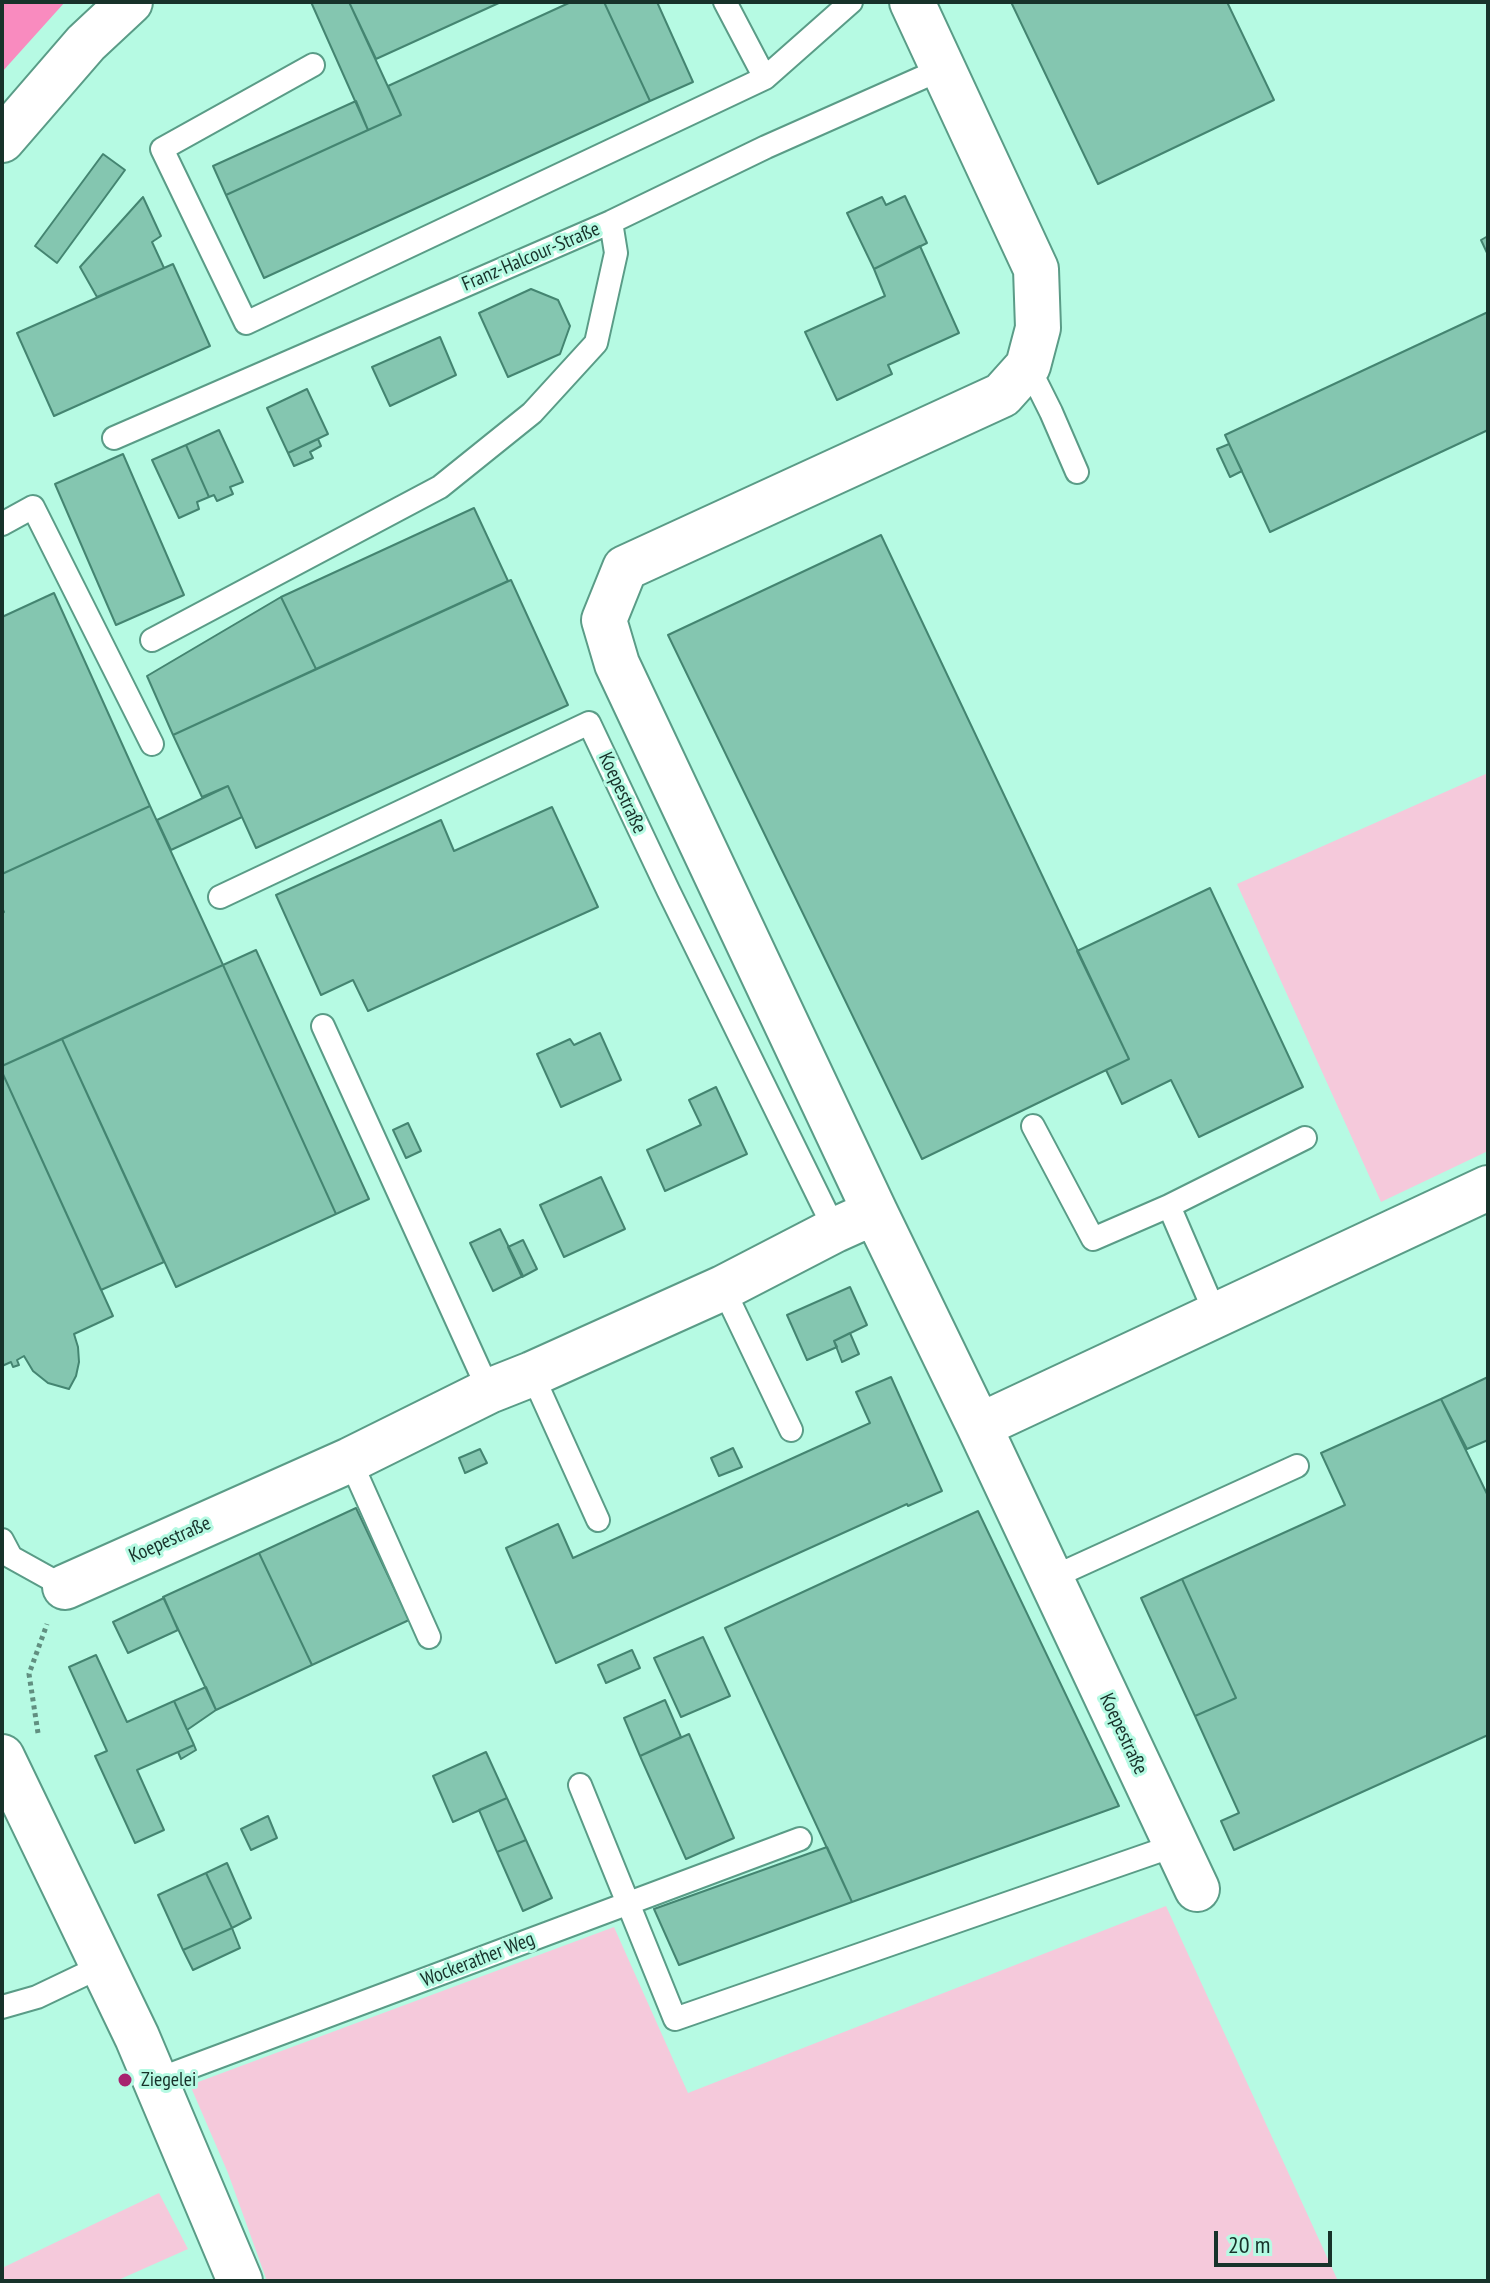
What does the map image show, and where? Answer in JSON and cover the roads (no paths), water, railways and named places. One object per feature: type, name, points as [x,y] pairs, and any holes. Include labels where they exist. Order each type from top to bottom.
[{"type":"street","points":[[2,140],[86,43],[130,2]]},
{"type":"street","points":[[875,1212],[617,664],[604,620],[625,568],[1002,395],[1028,366],[1038,328],[1036,269],[912,2]]},
{"type":"street","points":[[979,1426],[1488,1188]]},
{"type":"street","name":"Koepestraße","points":[[65,1587],[350,1460],[489,1391],[723,1288],[875,1212],[1197,1889]]},
{"type":"street","points":[[15,1770],[156,2080],[240,2281]]},
{"type":"lane","points":[[725,2],[765,78]]},
{"type":"lane","points":[[313,65],[162,149],[246,323],[765,78],[851,2]]},
{"type":"lane","name":"Franz-Halcour-Straße","points":[[114,438],[611,222],[766,147],[944,68]]},
{"type":"lane","points":[[152,640],[440,487],[532,413],[596,343],[616,253],[611,222]]},
{"type":"lane","points":[[1028,366],[1077,472]]},
{"type":"lane","points":[[2,524],[33,507],[152,744]]},
{"type":"lane","name":"Koepestraße","points":[[220,897],[589,723],[835,1230]]},
{"type":"lane","points":[[323,1026],[489,1391]]},
{"type":"lane","points":[[1033,1126],[1093,1239],[1169,1206],[1305,1138]]},
{"type":"lane","points":[[1169,1206],[1216,1315]]},
{"type":"lane","points":[[723,1288],[791,1430]]},
{"type":"lane","points":[[532,1374],[598,1520]]},
{"type":"lane","points":[[350,1460],[429,1637]]},
{"type":"lane","points":[[1049,1579],[1297,1466]]},
{"type":"lane","points":[[2,1540],[11,1557],[65,1587]]},
{"type":"lane","points":[[580,1785],[675,2019],[1176,1845]]},
{"type":"lane","name":"Wockerather Weg","points":[[156,2080],[800,1839]]},
{"type":"lane","points":[[2,2007],[37,1997],[102,1966]]},
{"type":"place","name":"Ziegelei","points":[[125,2080]]}]
